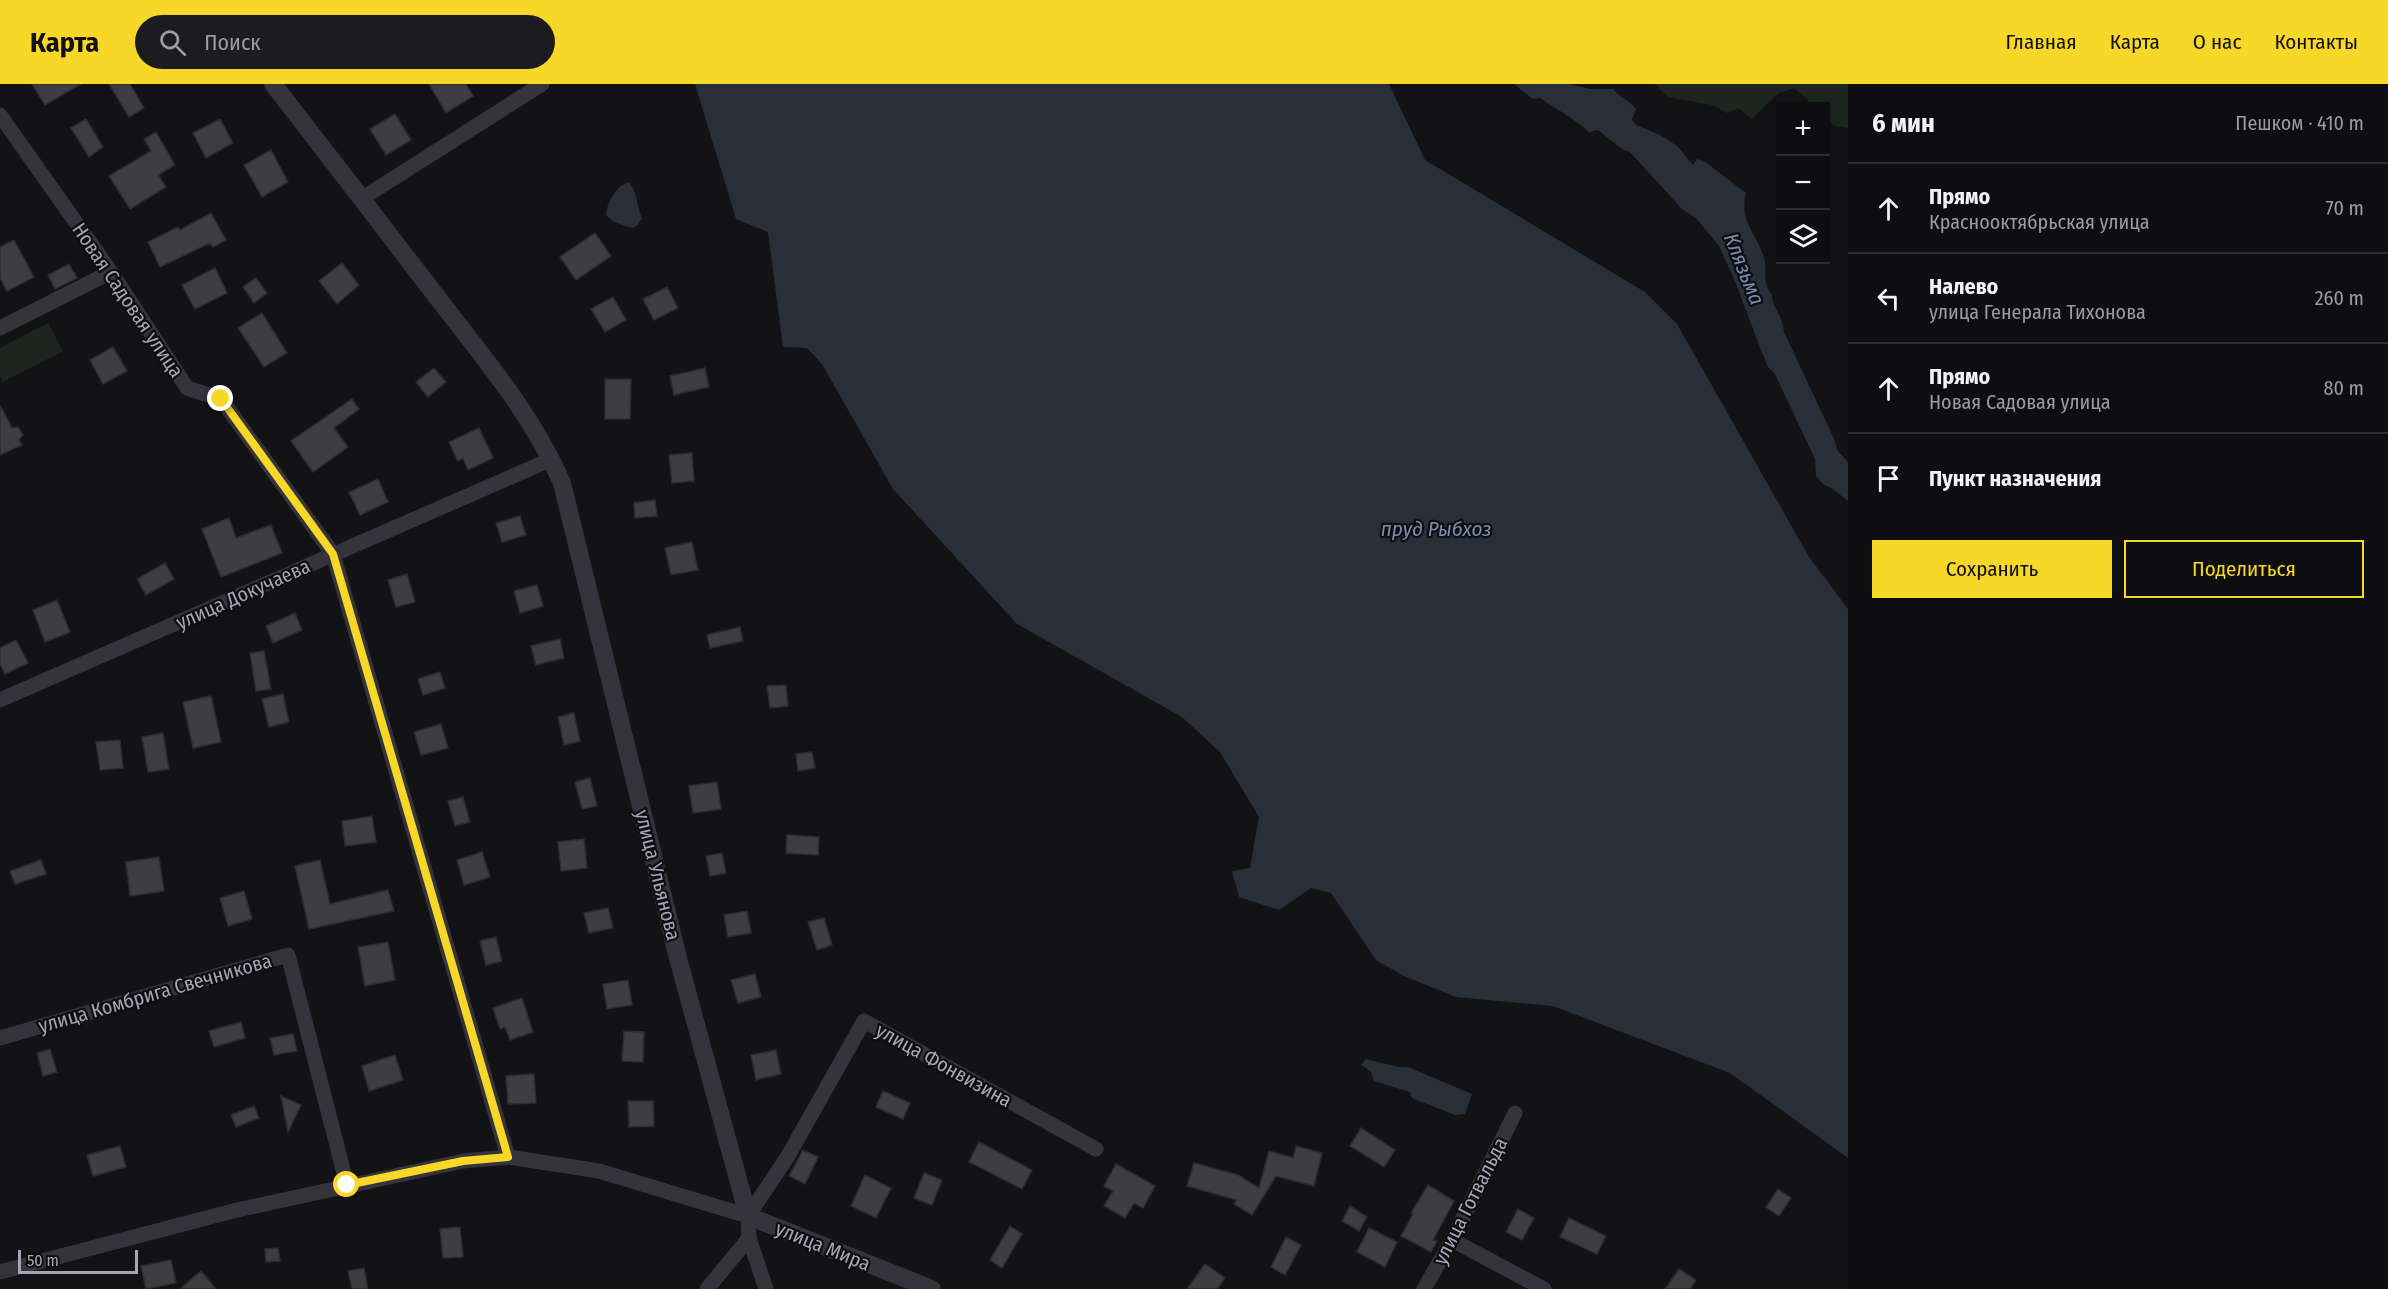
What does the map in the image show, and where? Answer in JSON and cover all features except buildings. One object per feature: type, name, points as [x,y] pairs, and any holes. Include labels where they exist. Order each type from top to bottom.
[{"type":"street","points":[[273,84],[488,363],[552,459]]},
{"type":"street","points":[[362,199],[542,84]]},
{"type":"street","name":"Новая Садовая улица","points":[[0,115],[5,131],[111,272],[187,388],[221,399],[333,554],[508,1157]]},
{"type":"street","points":[[0,328],[111,272]]},
{"type":"street","name":"улица Докучаева","points":[[0,700],[552,459]]},
{"type":"street","name":"улица Ульянова","points":[[552,459],[563,486],[678,958],[748,1216],[749,1238],[766,1289]]},
{"type":"street","name":"улица Комбрига Свечникова","points":[[0,1038],[288,955],[347,1185]]},
{"type":"street","name":"улица Фонвизина","points":[[748,1216],[788,1156],[864,1021],[1096,1149]]},
{"type":"street","name":"улица Готвальда","points":[[1424,1289],[1452,1240],[1515,1113]]},
{"type":"street","points":[[0,1272],[237,1210],[347,1185],[463,1161],[508,1157],[599,1171],[748,1216]]},
{"type":"street","name":"улица Мира","points":[[748,1216],[932,1289]]},
{"type":"street","points":[[707,1289],[749,1238]]},
{"type":"street","points":[[1452,1240],[1544,1289]]},
{"type":"shaded area","points":[[1654,84],[1848,84],[1848,128],[1834,126],[1830,122],[1830,102],[1810,102],[1794,88],[1779,93],[1752,119],[1738,108],[1727,113],[1712,105],[1668,97]]},
{"type":"shaded area","points":[[48,323],[63,351],[3,382],[0,376],[0,348]]},
{"type":"water","name":"пруд Рыбхоз","points":[[695,84],[1389,84],[1425,160],[1645,292],[1677,324],[1809,557],[1848,609],[1848,1158],[1730,1073],[1553,1006],[1456,997],[1404,976],[1376,960],[1331,893],[1311,888],[1279,910],[1239,897],[1232,871],[1250,868],[1259,817],[1220,752],[1182,717],[1017,624],[893,489],[822,364],[807,348],[783,347],[768,232],[736,219]]},
{"type":"water","name":"Клязьма","points":[[1514,84],[1570,84],[1590,89],[1613,89],[1636,109],[1632,120],[1636,125],[1660,135],[1677,146],[1693,165],[1697,159],[1704,161],[1746,193],[1744,203],[1746,219],[1763,255],[1766,284],[1772,295],[1773,303],[1837,450],[1848,462],[1848,501],[1824,485],[1816,476],[1815,459],[1775,374],[1768,367],[1719,246],[1696,218],[1682,209],[1630,152],[1622,149],[1598,130],[1589,132],[1540,98],[1533,99]]},
{"type":"water","points":[[629,182],[634,190],[642,218],[638,225],[632,228],[614,222],[606,215],[613,195]]},
{"type":"water","points":[[1366,1059],[1408,1067],[1472,1094],[1465,1114],[1455,1115],[1412,1098],[1410,1092],[1374,1081],[1371,1072],[1361,1065]]},
{"type":"route","points":[[221,399],[333,554],[508,1157],[463,1161],[347,1185]]}]
